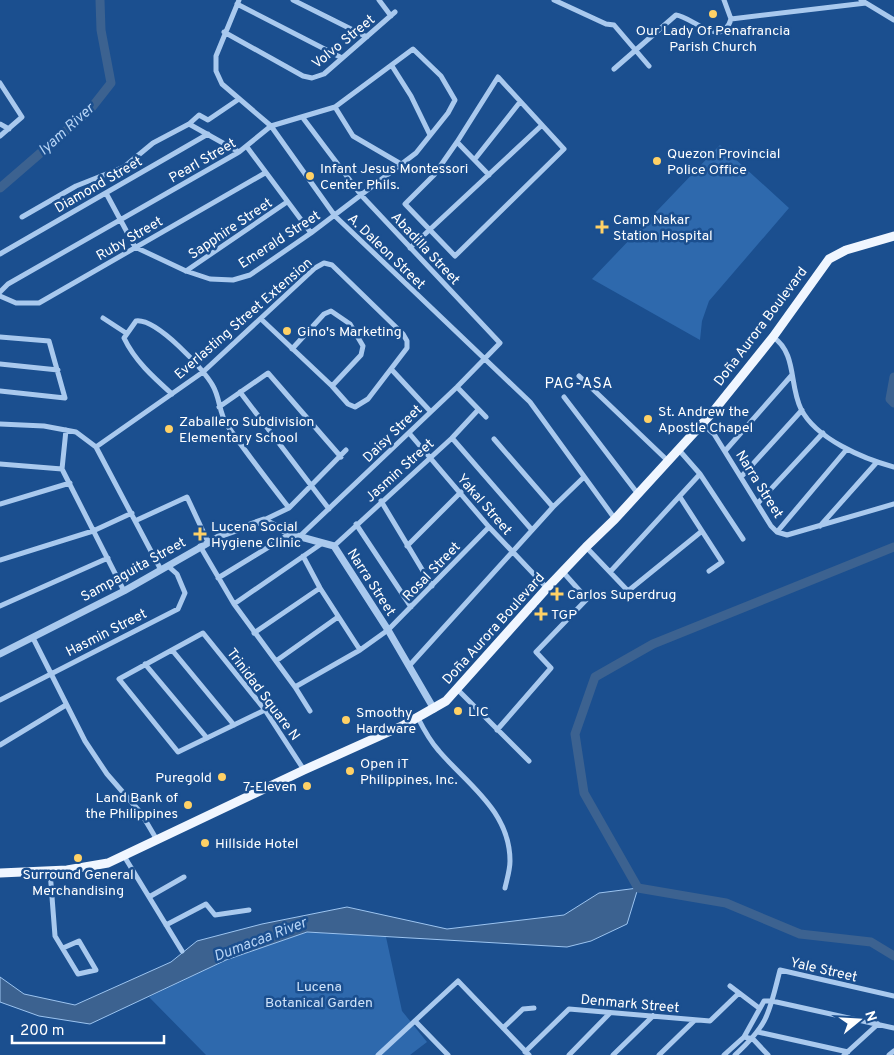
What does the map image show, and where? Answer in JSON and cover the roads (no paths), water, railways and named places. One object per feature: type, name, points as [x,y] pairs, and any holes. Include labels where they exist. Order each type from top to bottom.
[{"type":"main road","name":"Doña Aurora Boulevard","points":[[0,873],[91,868],[124,856],[434,710],[458,690],[547,588],[638,495],[702,424],[773,336],[829,259],[846,250],[894,236]]},
{"type":"street","points":[[294,0],[367,36]]},
{"type":"street","name":"Volvo Street","points":[[224,32],[309,78],[324,74],[393,14],[379,0]]},
{"type":"street","points":[[554,0],[614,26],[649,66]]},
{"type":"street","points":[[614,70],[676,14],[683,15],[704,30],[714,32],[725,29],[729,26],[731,19],[724,0]]},
{"type":"street","points":[[238,2],[342,58]]},
{"type":"street","name":"A. Daleon Street","points":[[238,2],[224,32],[216,56],[216,71],[222,84],[271,126],[335,216],[530,402],[615,519]]},
{"type":"street","points":[[731,19],[863,2],[894,20]]},
{"type":"street","name":"Pearl Street","points":[[0,294],[8,284],[239,152],[271,126],[335,107],[413,49],[441,76],[455,100]]},
{"type":"street","points":[[392,66],[411,96],[430,135]]},
{"type":"street","points":[[498,77],[520,102],[564,148],[455,256],[405,204],[434,175],[498,77]]},
{"type":"street","points":[[0,136],[22,118],[1,86]]},
{"type":"street","points":[[22,217],[76,186],[124,167],[153,143],[189,124],[199,115],[208,120],[239,99]]},
{"type":"street","name":"Emerald Street","points":[[135,247],[210,280],[232,280],[250,276],[335,216],[416,153],[455,100]]},
{"type":"street","points":[[475,159],[520,102]]},
{"type":"street","points":[[335,107],[353,136],[402,164]]},
{"type":"street","name":"Abadilla Street","points":[[303,118],[360,195],[500,343]]},
{"type":"street","points":[[0,124],[9,129]]},
{"type":"street","points":[[189,124],[239,152]]},
{"type":"street","points":[[410,248],[541,126]]},
{"type":"street","name":"Diamond Street","points":[[0,254],[208,134]]},
{"type":"street","points":[[457,142],[489,175]]},
{"type":"street","points":[[247,147],[311,233]]},
{"type":"street","name":"Ruby Street","points":[[0,294],[16,303],[39,303],[265,173]]},
{"type":"street","points":[[106,192],[135,247]]},
{"type":"street","name":"Sapphire Street","points":[[186,271],[287,202]]},
{"type":"street","name":"Everlasting Street Extension","points":[[96,447],[203,372],[315,268],[324,263],[332,265],[403,334],[407,341],[407,348],[392,370]]},
{"type":"street","points":[[292,349],[324,314],[332,311],[350,324],[363,346],[361,355],[332,386]]},
{"type":"street","points":[[102,318],[126,333]]},
{"type":"street","points":[[260,319],[332,386],[348,404],[355,407],[360,406],[392,370],[430,411]]},
{"type":"street","points":[[172,394],[139,363],[124,338],[136,321],[141,320],[166,335],[203,372],[214,387],[225,423],[289,508]]},
{"type":"street","points":[[773,336],[783,344],[790,357],[792,376],[802,410],[822,433],[846,449],[894,467]]},
{"type":"street","points":[[0,337],[49,341],[65,398],[0,391]]},
{"type":"street","name":"Daisy Street","points":[[299,537],[457,387],[500,343]]},
{"type":"street","points":[[0,364],[58,370]]},
{"type":"street","points":[[219,406],[268,373],[341,457]]},
{"type":"street","points":[[579,376],[668,462]]},
{"type":"street","points":[[725,451],[792,376]]},
{"type":"street","points":[[457,387],[486,417]]},
{"type":"street","points":[[240,392],[310,487],[329,509]]},
{"type":"street","points":[[564,398],[638,495]]},
{"type":"street","name":"Jasmin Street","points":[[334,546],[428,457],[452,438],[478,410]]},
{"type":"street","points":[[741,478],[802,410]]},
{"type":"street","points":[[0,424],[76,432],[96,447],[137,520],[161,570]]},
{"type":"street","name":"Narra Street","points":[[702,424],[714,434],[771,526],[777,532],[787,535],[894,504]]},
{"type":"street","points":[[66,430],[62,469],[124,591]]},
{"type":"street","name":"Yakal Street","points":[[408,433],[489,527],[547,588]]},
{"type":"street","points":[[758,504],[822,433]]},
{"type":"street","points":[[452,438],[532,530]]},
{"type":"street","points":[[494,439],[553,507]]},
{"type":"street","points":[[777,532],[846,449]]},
{"type":"street","name":"Sampaguita Street","points":[[0,654],[124,591],[200,546],[289,508],[346,450]]},
{"type":"street","points":[[678,450],[700,474],[742,539]]},
{"type":"street","points":[[820,526],[877,462]]},
{"type":"street","points":[[0,464],[62,469]]},
{"type":"street","points":[[610,572],[700,474]]},
{"type":"street","points":[[409,666],[553,507],[584,478]]},
{"type":"street","points":[[0,504],[70,483]]},
{"type":"street","points":[[408,546],[460,492]]},
{"type":"street","points":[[137,520],[187,496],[208,542]]},
{"type":"street","points":[[680,497],[722,562],[708,571]]},
{"type":"street","points":[[381,501],[432,586]]},
{"type":"street","points":[[0,560],[93,531],[132,513]]},
{"type":"street","points":[[264,520],[290,534],[334,546]]},
{"type":"street","points":[[356,524],[411,608]]},
{"type":"street","name":"Rosal Street","points":[[295,687],[360,650],[388,630],[489,527]]},
{"type":"street","points":[[586,547],[628,591],[702,530]]},
{"type":"street","points":[[218,578],[290,534]]},
{"type":"street","points":[[234,604],[321,544]]},
{"type":"street","points":[[200,546],[234,604],[295,687],[310,711]]},
{"type":"street","name":"Narra Street","points":[[334,546],[388,630],[434,710]]},
{"type":"street","points":[[303,556],[320,588],[360,650]]},
{"type":"street","points":[[0,606],[108,558]]},
{"type":"street","name":"Hasmin Street","points":[[0,700],[178,609],[185,593],[177,574],[168,566]]},
{"type":"street","points":[[497,730],[551,668],[536,652],[587,599],[562,572]]},
{"type":"street","points":[[254,633],[320,588]]},
{"type":"street","points":[[276,661],[338,617]]},
{"type":"street","name":"Trinidad Square N","points":[[172,650],[203,633],[265,710],[304,770]]},
{"type":"street","points":[[33,638],[85,741],[107,774],[141,813],[157,840]]},
{"type":"street","points":[[234,725],[172,650],[119,679],[178,752],[234,725],[265,710]]},
{"type":"street","points":[[145,664],[207,738]]},
{"type":"street","points":[[458,690],[529,761]]},
{"type":"street","points":[[0,745],[66,705]]},
{"type":"street","points":[[418,718],[430,740],[474,785],[502,826],[510,851],[510,864],[505,888]]},
{"type":"street","points":[[124,856],[182,951]]},
{"type":"street","points":[[50,871],[55,936],[78,974],[96,970],[79,941],[64,948]]},
{"type":"street","points":[[149,896],[184,877]]},
{"type":"street","points":[[166,925],[206,904],[214,915],[249,910]]},
{"type":"street","name":"Yale Street","points":[[772,1001],[780,970],[894,996]]},
{"type":"street","points":[[378,1055],[458,981],[527,1053]]},
{"type":"street","points":[[730,986],[738,994],[759,1008]]},
{"type":"street","name":"Denmark Street","points":[[527,1053],[569,1009],[710,1021],[738,994]]},
{"type":"street","points":[[724,1055],[744,1036],[764,1001],[772,1001],[894,1028]]},
{"type":"street","points":[[735,1055],[758,1032],[768,1016],[772,1001]]},
{"type":"street","points":[[503,1028],[523,1010],[534,1008]]},
{"type":"street","points":[[569,1055],[610,1013]]},
{"type":"street","points":[[613,1055],[653,1016]]},
{"type":"street","points":[[659,1055],[695,1020]]},
{"type":"street","points":[[415,1021],[448,1055]]},
{"type":"street","points":[[758,1032],[846,1053],[878,1024]]},
{"type":"street","points":[[744,1036],[753,1039],[768,1055]]},
{"type":"street","points":[[889,1055],[894,1050]]},
{"type":"water","name":"Dumacaa River","points":[[638,888],[627,924],[591,941],[567,947],[307,932],[226,960],[90,1024],[39,1016],[0,1002],[0,977],[24,994],[75,1005],[171,962],[197,941],[262,924],[347,907],[447,929],[564,915],[599,893]]},
{"type":"waterway","name":"Iyam River","points":[[0,188],[89,111],[111,83],[101,30],[100,0]]},
{"type":"waterway","points":[[894,377],[890,399],[894,403]]},
{"type":"waterway","points":[[638,888],[584,793],[575,734],[595,677],[653,644],[894,547]]},
{"type":"waterway","points":[[638,888],[726,903],[800,934],[871,942],[894,956]]},
{"type":"place","name":"Our Lady Of Penafrancia Parish Church","points":[[713,14]]},
{"type":"place","name":"Quezon Provincial Police Office","points":[[657,161]]},
{"type":"place","name":"Infant Jesus Montessori Center Phils.","points":[[310,176]]},
{"type":"place","name":"Camp Nakar Station Hospital","points":[[602,227]]},
{"type":"place","name":"Gino's Marketing","points":[[287,331]]},
{"type":"place","name":"St. Andrew the Apostle Chapel","points":[[648,419]]},
{"type":"place","name":"Zaballero Subdivision Elementary School","points":[[169,429]]},
{"type":"place","name":"Lucena Social Hygiene Clinic","points":[[200,534]]},
{"type":"place","name":"Carlos Superdrug","points":[[557,594]]},
{"type":"place","name":"TGP","points":[[541,614]]},
{"type":"place","name":"LIC","points":[[458,711]]},
{"type":"place","name":"Smoothy Hardware","points":[[346,720]]},
{"type":"place","name":"Open iT Philippines, Inc.","points":[[350,771]]},
{"type":"place","name":"Puregold","points":[[222,777]]},
{"type":"place","name":"7-Eleven","points":[[307,786]]},
{"type":"place","name":"Land Bank of the Philippines","points":[[188,805]]},
{"type":"place","name":"Hillside Hotel","points":[[205,843]]},
{"type":"place","name":"Surround General Merchandising","points":[[78,858]]},
{"type":"district","name":"PAG-ASA","points":[[579,383]]},
{"type":"park label","name":"Lucena Botanical Garden","points":[[319,994]]}]
